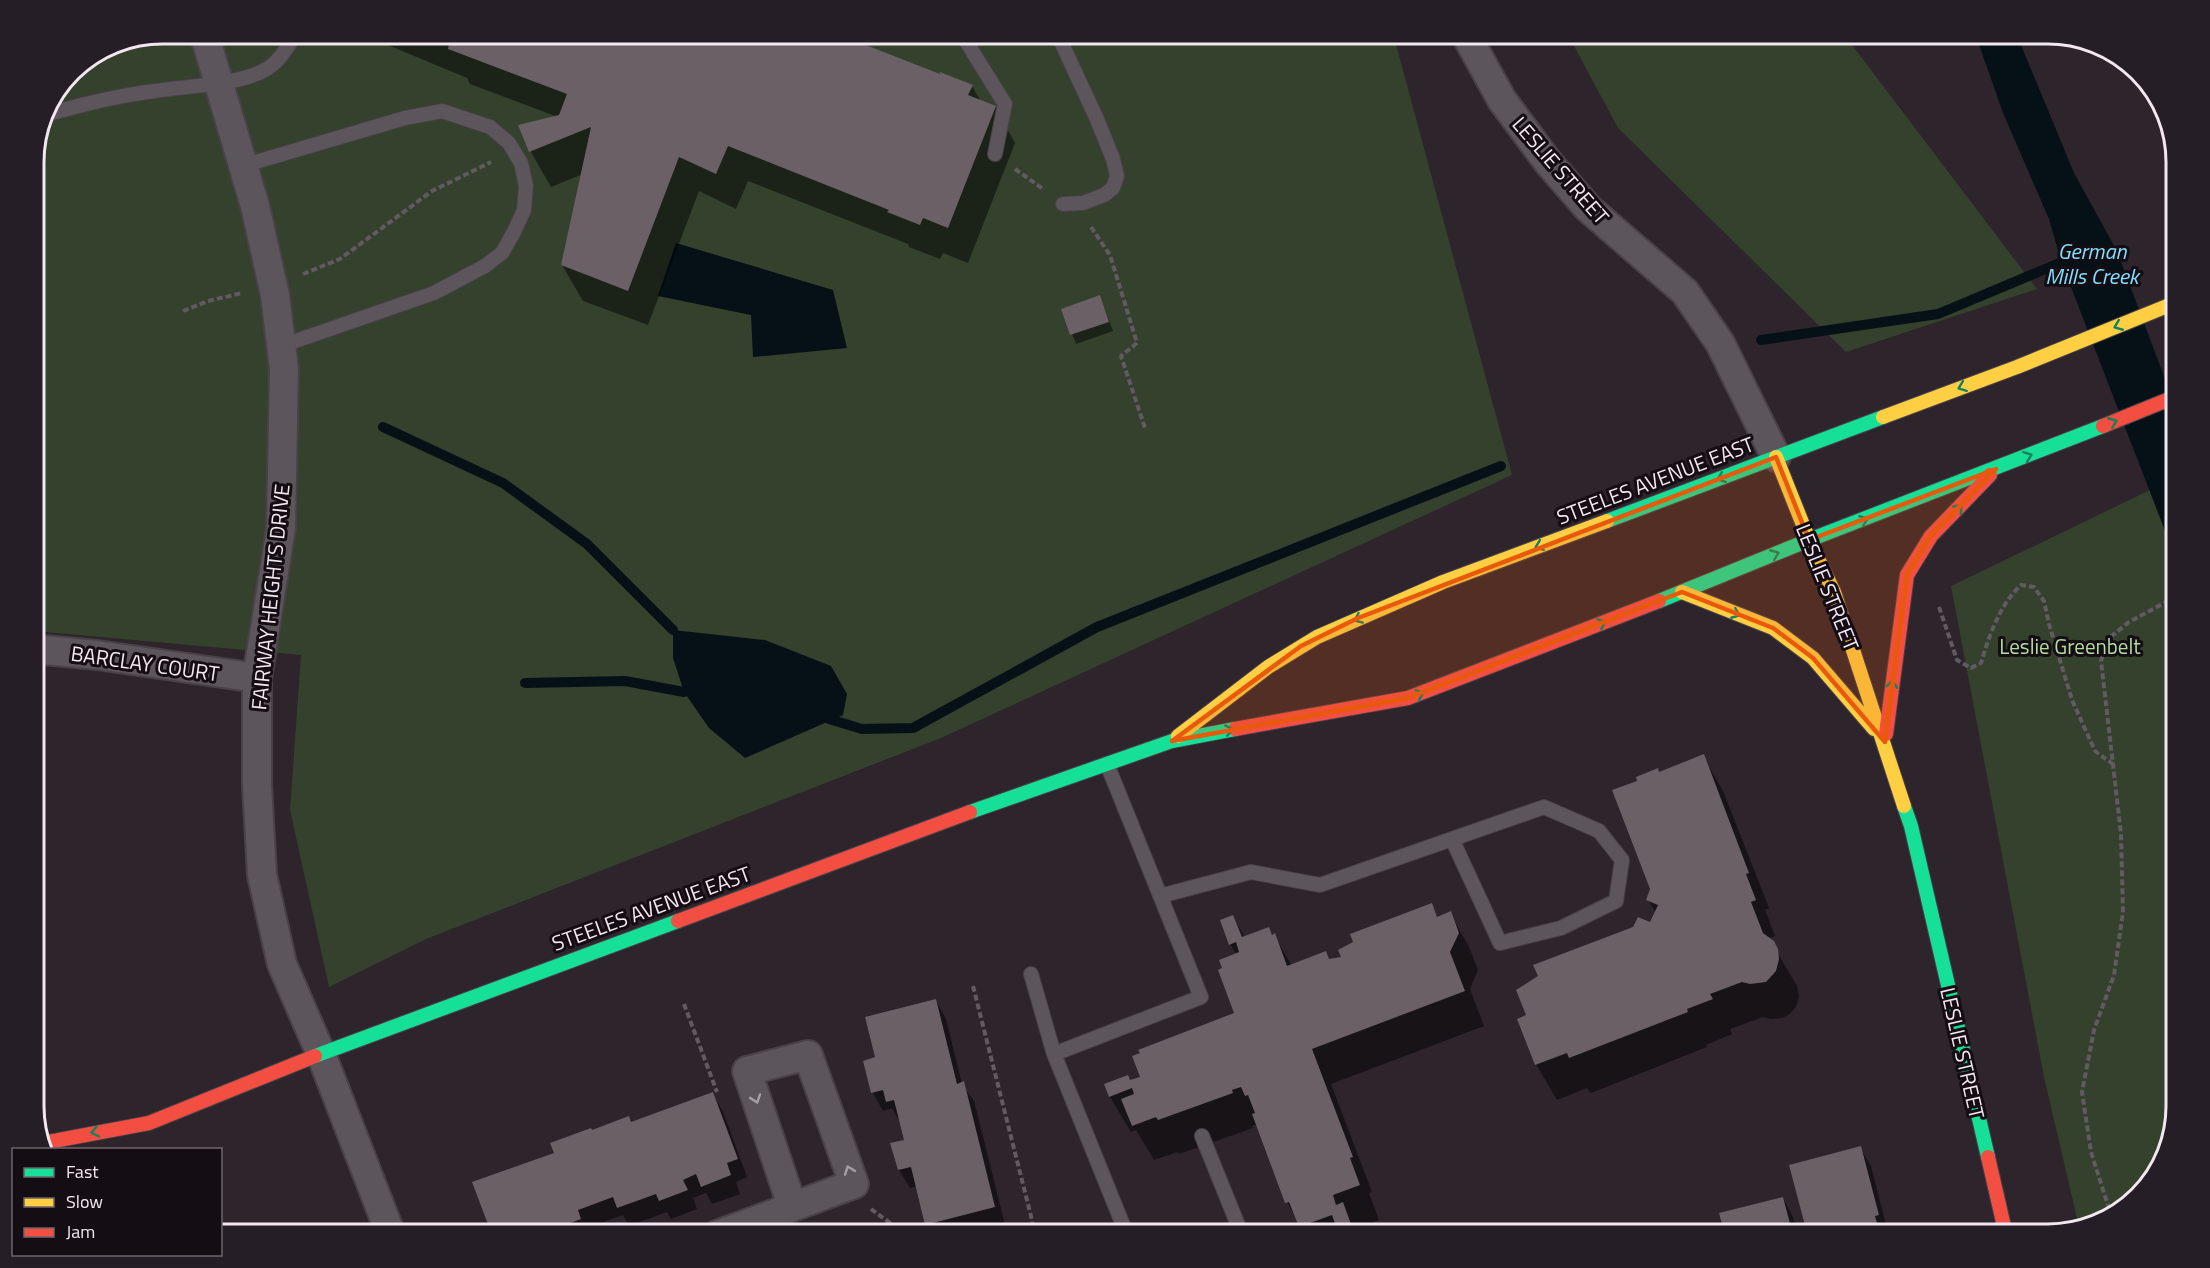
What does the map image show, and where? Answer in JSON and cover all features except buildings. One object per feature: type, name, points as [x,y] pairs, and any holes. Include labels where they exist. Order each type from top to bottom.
[{"type":"main road","name":"STEELES AVENUE EAST","points":[[1172,741],[1251,680],[1301,646],[1358,618],[1443,582],[2017,367],[2166,306]]},
{"type":"main road","name":"STEELES AVENUE EAST","points":[[49,1142],[148,1123],[321,1054],[967,813],[1172,741],[1408,698],[2166,400]]},
{"type":"main road","name":"LESLIE STREET","points":[[1776,457],[1809,540],[1834,592],[1911,826],[2003,1224]]},
{"type":"main road","points":[[1885,742],[1907,575],[1931,536],[1996,469]]},
{"type":"main road","points":[[1682,592],[1773,628],[1813,658],[1885,742]]},
{"type":"main road","name":"STEELES AVENUE EAST","points":[[122,1143],[148,1123]]},
{"type":"street","name":"FAIRWAY HEIGHTS DRIVE","points":[[207,44],[255,206],[262,289],[281,346],[284,369],[281,528],[257,678],[257,784],[262,875],[282,964],[321,1054],[387,1224]]},
{"type":"street","name":"LESLIE STREET","points":[[1471,44],[1503,100],[1548,162],[1588,208],[1685,292],[1720,343],[1776,457]]},
{"type":"street","name":"BARCLAY COURT","points":[[44,650],[96,655],[257,678]]},
{"type":"street","points":[[745,1224],[854,1184],[808,1055],[747,1071],[792,1206]]},
{"type":"lane","points":[[54,113],[136,94],[242,80],[265,70],[284,53],[289,44]]},
{"type":"lane","points":[[968,44],[1005,104],[995,154]]},
{"type":"lane","points":[[1062,44],[1096,117],[1113,159],[1117,176],[1113,188],[1104,195],[1083,203],[1063,204]]},
{"type":"lane","points":[[243,166],[405,118],[442,111],[490,127],[509,142],[521,163],[526,186],[524,210],[502,253],[485,266],[434,293],[281,346]]},
{"type":"lane","points":[[1054,1054],[1201,997],[1107,764]]},
{"type":"lane","points":[[1160,896],[1251,872],[1320,885],[1452,839],[1544,807],[1599,831],[1622,860],[1616,901],[1561,928],[1500,943],[1452,839]]},
{"type":"lane","points":[[1031,974],[1054,1054],[1122,1224]]},
{"type":"lane","points":[[1202,1136],[1238,1224]]},
{"type":"path","points":[[183,311],[208,301],[262,289],[340,259],[432,191],[513,150]]},
{"type":"path","points":[[995,154],[1086,221],[1110,255],[1137,343],[1121,356],[1145,428]]},
{"type":"path","points":[[1938,606],[1957,660],[1971,668],[1981,663],[2010,595],[2021,585],[2034,587],[2044,601],[2072,700],[2095,751],[2114,765]]},
{"type":"path","points":[[2109,1208],[2091,1152],[2082,1092],[2094,1030],[2114,975],[2123,912],[2121,834],[2101,661],[2108,639],[2128,622],[2166,602]]},
{"type":"path","points":[[973,986],[1032,1224]]},
{"type":"path","points":[[684,1004],[717,1093]]},
{"type":"path","points":[[863,1203],[892,1224]]},
{"type":"highlighted area","points":[[1776,457],[1809,540],[1996,469],[1931,536],[1907,575],[1885,742],[1813,658],[1773,628],[1682,592],[1408,698],[1172,741],[1301,646],[1358,618]]},
{"type":"green space","points":[[154,44],[1396,44],[1512,475],[941,738],[426,939],[329,987],[290,810],[301,655],[44,632],[44,154],[52,116],[63,96],[78,78],[103,59],[116,52]]},
{"type":"green space","points":[[1573,44],[1851,44],[2037,289],[1846,352],[1618,128]]},
{"type":"green space","name":"Leslie Greenbelt","points":[[2166,482],[2165,1122],[2158,1152],[2132,1190],[2107,1209],[2079,1220],[2044,1077],[1951,586]]},
{"type":"water","name":"German Mills Creek","points":[[1979,44],[2021,44],[2074,173],[2117,251],[2166,382],[2166,533],[2061,261],[2049,219],[2003,113]]},
{"type":"water","points":[[676,243],[833,290],[847,348],[753,357],[751,315],[658,296]]},
{"type":"water","points":[[673,630],[765,640],[831,666],[847,694],[843,715],[745,758],[709,728],[684,692],[673,658]]},
{"type":"waterway","points":[[1761,340],[1938,314],[2074,257]]},
{"type":"waterway","points":[[383,427],[503,483],[587,544],[673,630]]},
{"type":"waterway","points":[[829,719],[862,729],[913,728],[1097,627],[1501,466]]},
{"type":"waterway","points":[[525,683],[625,681],[684,692]]},
{"type":"traffic: fast","points":[[1607,521],[1883,417]]},
{"type":"traffic: fast","points":[[1659,601],[2103,426]]},
{"type":"traffic: fast","points":[[970,812],[1172,741],[1235,729]]},
{"type":"traffic: fast","points":[[1904,806],[1911,826],[1988,1157]]},
{"type":"traffic: fast","points":[[315,1056],[678,921]]},
{"type":"traffic: slow","points":[[1883,417],[2017,367],[2166,306]]},
{"type":"traffic: slow","points":[[1776,457],[1809,540],[1834,592],[1904,806]]},
{"type":"traffic: slow","points":[[1178,736],[1268,667],[1317,637],[1443,582],[1607,521]]},
{"type":"traffic: slow","points":[[1682,592],[1773,628],[1813,658],[1874,729]]},
{"type":"traffic: jam","points":[[2103,426],[2166,400]]},
{"type":"traffic: jam","points":[[1886,734],[1907,575],[1931,536],[1990,475]]},
{"type":"traffic: jam","points":[[1235,729],[1408,698],[1659,601]]},
{"type":"traffic: jam","points":[[678,921],[970,812]]},
{"type":"traffic: jam","points":[[49,1142],[149,1123],[315,1056]]},
{"type":"traffic: jam","points":[[1988,1157],[2003,1224]]}]
